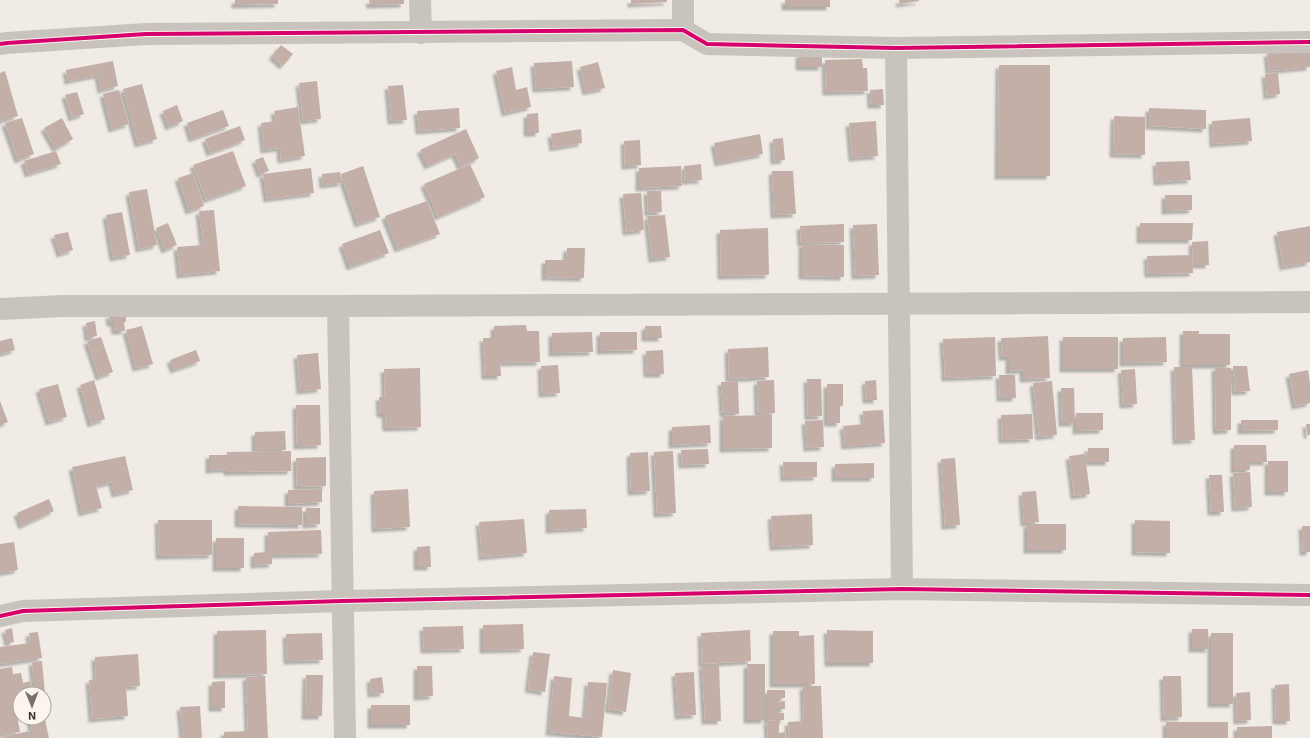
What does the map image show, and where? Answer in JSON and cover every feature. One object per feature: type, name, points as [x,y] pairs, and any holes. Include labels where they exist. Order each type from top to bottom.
[{"type":"street","points":[[420,0],[421,33]]},
{"type":"street","points":[[683,0],[683,30]]},
{"type":"street","points":[[0,44],[7,42],[146,34],[683,30],[707,44],[896,48],[1310,42]]},
{"type":"street","points":[[896,48],[902,589]]},
{"type":"street","points":[[0,309],[63,306],[1310,302]]},
{"type":"street","points":[[338,306],[344,738]]},
{"type":"street","points":[[0,616],[23,611],[342,601],[902,589],[1310,595]]},
{"type":"building","points":[[235,0],[278,0],[278,4],[235,5]]},
{"type":"building","points":[[369,0],[404,0],[404,4],[370,5]]},
{"type":"building","points":[[631,0],[667,0],[667,2],[631,4]]},
{"type":"building","points":[[785,0],[830,0],[830,7],[785,7]]},
{"type":"building","points":[[899,0],[919,0],[919,1],[900,4]]},
{"type":"building","points":[[281,45],[293,54],[283,66],[272,56]]},
{"type":"building","points":[[1310,49],[1310,67],[1269,71],[1267,53]]},
{"type":"building","points":[[822,53],[822,67],[799,67],[799,54]]},
{"type":"building","points":[[862,59],[863,68],[867,68],[868,91],[826,92],[825,60]]},
{"type":"building","points":[[113,61],[118,86],[101,90],[98,75],[68,81],[66,70]]},
{"type":"building","points":[[572,61],[574,87],[536,89],[534,63]]},
{"type":"building","points":[[598,62],[605,88],[586,92],[580,67]]},
{"type":"building","points":[[999,65],[1050,65],[1050,176],[998,176]]},
{"type":"building","points":[[512,67],[516,90],[527,87],[531,107],[505,113],[496,71]]},
{"type":"building","points":[[5,71],[18,116],[0,121],[0,73]]},
{"type":"building","points":[[1278,73],[1280,94],[1267,96],[1265,74]]},
{"type":"building","points":[[317,81],[321,119],[303,121],[299,83]]},
{"type":"building","points":[[142,84],[157,139],[138,144],[123,89]]},
{"type":"building","points":[[403,85],[407,120],[391,121],[388,86]]},
{"type":"building","points":[[883,89],[884,105],[871,105],[870,90]]},
{"type":"building","points":[[119,90],[129,124],[112,129],[103,94]]},
{"type":"building","points":[[77,92],[84,114],[72,118],[65,95]]},
{"type":"building","points":[[177,105],[183,121],[169,127],[163,111]]},
{"type":"building","points":[[298,107],[305,156],[281,160],[280,148],[264,150],[261,123],[276,121],[274,111]]},
{"type":"building","points":[[459,108],[460,128],[419,131],[417,111]]},
{"type":"building","points":[[1149,108],[1206,110],[1206,129],[1149,126]]},
{"type":"building","points":[[223,110],[229,126],[192,139],[187,123]]},
{"type":"building","points":[[538,113],[539,133],[527,133],[527,114]]},
{"type":"building","points":[[1114,116],[1145,117],[1145,155],[1113,154]]},
{"type":"building","points":[[22,118],[34,154],[18,160],[5,123]]},
{"type":"building","points":[[62,118],[73,139],[56,149],[44,128]]},
{"type":"building","points":[[1250,118],[1252,141],[1213,144],[1212,121]]},
{"type":"building","points":[[876,121],[878,156],[852,158],[849,123]]},
{"type":"building","points":[[240,126],[245,140],[210,153],[205,139]]},
{"type":"building","points":[[466,129],[479,158],[461,167],[455,154],[428,166],[420,150]]},
{"type":"building","points":[[581,129],[582,143],[553,148],[551,134]]},
{"type":"building","points":[[760,134],[763,154],[718,163],[714,143]]},
{"type":"building","points":[[783,138],[785,160],[774,161],[773,139]]},
{"type":"building","points":[[640,140],[641,165],[625,166],[624,141]]},
{"type":"building","points":[[56,151],[61,164],[28,174],[24,161]]},
{"type":"building","points":[[233,151],[246,186],[206,200],[193,165]]},
{"type":"building","points":[[263,157],[269,171],[260,174],[255,160]]},
{"type":"building","points":[[1189,161],[1191,180],[1157,182],[1156,162]]},
{"type":"building","points":[[470,164],[485,197],[438,217],[424,184]]},
{"type":"building","points":[[701,164],[702,180],[685,181],[684,166]]},
{"type":"building","points":[[363,166],[380,217],[358,224],[341,174]]},
{"type":"building","points":[[681,166],[682,186],[639,188],[639,168]]},
{"type":"building","points":[[311,168],[314,193],[267,199],[263,174]]},
{"type":"building","points":[[772,171],[793,171],[796,214],[774,215]]},
{"type":"building","points":[[340,172],[342,183],[323,185],[322,174]]},
{"type":"building","points":[[193,173],[204,206],[189,211],[178,178]]},
{"type":"building","points":[[147,189],[157,245],[139,249],[129,192]]},
{"type":"building","points":[[647,191],[661,191],[662,212],[648,213]]},
{"type":"building","points":[[641,193],[644,230],[626,232],[623,194]]},
{"type":"building","points":[[1165,195],[1192,195],[1192,210],[1165,211]]},
{"type":"building","points":[[427,201],[440,234],[398,249],[385,216]]},
{"type":"building","points":[[214,210],[220,271],[180,275],[177,247],[203,245],[199,211]]},
{"type":"building","points":[[122,212],[130,255],[113,258],[106,215]]},
{"type":"building","points":[[665,215],[670,257],[652,259],[647,216]]},
{"type":"building","points":[[168,223],[177,245],[165,250],[156,228]]},
{"type":"building","points":[[1140,223],[1193,223],[1192,240],[1140,240]]},
{"type":"building","points":[[844,224],[844,242],[801,243],[800,226]]},
{"type":"building","points":[[877,224],[879,275],[855,276],[853,225]]},
{"type":"building","points":[[1310,226],[1310,262],[1283,267],[1277,232]]},
{"type":"building","points":[[768,228],[769,275],[721,276],[720,230]]},
{"type":"building","points":[[380,230],[389,253],[350,267],[342,244]]},
{"type":"building","points":[[68,232],[73,250],[60,254],[54,235]]},
{"type":"building","points":[[1208,241],[1209,265],[1193,265],[1192,242]]},
{"type":"building","points":[[802,244],[844,245],[844,277],[802,276]]},
{"type":"building","points":[[567,248],[585,248],[584,278],[545,277],[545,260],[566,260]]},
{"type":"building","points":[[1192,255],[1193,273],[1148,274],[1147,256]]},
{"type":"building","points":[[126,314],[126,322],[124,322],[125,331],[115,331],[114,323],[110,323],[109,315]]},
{"type":"building","points":[[95,321],[97,336],[88,338],[86,323]]},
{"type":"building","points":[[526,325],[527,331],[539,331],[540,362],[500,363],[501,376],[485,376],[483,338],[494,338],[494,326]]},
{"type":"building","points":[[142,326],[153,364],[136,368],[126,330]]},
{"type":"building","points":[[645,326],[661,326],[662,338],[645,338]]},
{"type":"building","points":[[1183,331],[1199,331],[1199,334],[1230,334],[1230,365],[1183,365]]},
{"type":"building","points":[[592,332],[593,352],[552,353],[552,333]]},
{"type":"building","points":[[600,332],[637,332],[637,350],[600,351]]},
{"type":"building","points":[[1048,336],[1050,378],[1023,379],[1023,370],[1009,371],[1009,357],[1002,357],[1001,338]]},
{"type":"building","points":[[101,337],[113,372],[99,377],[87,341]]},
{"type":"building","points":[[995,337],[996,376],[945,378],[943,339]]},
{"type":"building","points":[[1063,337],[1118,337],[1118,369],[1063,369]]},
{"type":"building","points":[[1166,337],[1167,362],[1123,363],[1123,338]]},
{"type":"building","points":[[12,338],[15,350],[0,354],[0,341]]},
{"type":"building","points":[[768,347],[769,377],[729,379],[728,349]]},
{"type":"building","points":[[196,350],[200,361],[174,370],[170,360]]},
{"type":"building","points":[[663,350],[664,374],[647,374],[646,351]]},
{"type":"building","points":[[318,353],[321,389],[300,391],[297,355]]},
{"type":"building","points":[[558,365],[560,393],[542,394],[541,366]]},
{"type":"building","points":[[1233,366],[1247,366],[1250,391],[1235,392]]},
{"type":"building","points":[[1174,367],[1192,367],[1195,440],[1176,441]]},
{"type":"building","points":[[1215,367],[1231,368],[1231,430],[1216,431]]},
{"type":"building","points":[[420,368],[421,427],[386,428],[385,414],[380,414],[379,397],[385,397],[384,369]]},
{"type":"building","points":[[1135,369],[1137,404],[1123,405],[1121,370]]},
{"type":"building","points":[[1308,370],[1310,383],[1310,403],[1295,406],[1289,374]]},
{"type":"building","points":[[999,375],[1015,375],[1016,398],[1000,398]]},
{"type":"building","points":[[807,379],[821,379],[822,416],[808,417]]},
{"type":"building","points":[[94,380],[105,419],[91,424],[80,385]]},
{"type":"building","points":[[774,380],[775,413],[758,414],[757,381]]},
{"type":"building","points":[[876,380],[877,400],[866,400],[865,381]]},
{"type":"building","points":[[738,381],[739,414],[723,414],[721,382]]},
{"type":"building","points":[[1052,381],[1057,435],[1039,437],[1033,383]]},
{"type":"building","points":[[58,384],[67,417],[49,422],[39,389]]},
{"type":"building","points":[[827,384],[843,384],[843,406],[840,406],[840,423],[827,423]]},
{"type":"building","points":[[1061,388],[1074,388],[1075,423],[1062,423]]},
{"type":"building","points":[[0,401],[8,422],[0,425]]},
{"type":"building","points":[[296,405],[320,405],[321,445],[297,446]]},
{"type":"building","points":[[883,410],[885,443],[845,446],[843,426],[864,424],[863,411]]},
{"type":"building","points":[[1076,413],[1103,413],[1103,430],[1076,431]]},
{"type":"building","points":[[1032,414],[1033,439],[1002,440],[1001,415]]},
{"type":"building","points":[[772,415],[772,448],[723,449],[723,416]]},
{"type":"building","points":[[823,420],[824,447],[807,448],[805,421]]},
{"type":"building","points":[[1241,420],[1278,420],[1278,430],[1241,431]]},
{"type":"building","points":[[1306,424],[1310,424],[1310,435],[1307,435]]},
{"type":"building","points":[[710,425],[711,443],[672,445],[672,427]]},
{"type":"building","points":[[285,431],[286,450],[255,450],[255,432]]},
{"type":"building","points":[[1234,445],[1266,445],[1267,462],[1250,462],[1250,470],[1234,470]]},
{"type":"building","points":[[1088,448],[1109,448],[1109,462],[1087,462]]},
{"type":"building","points":[[708,449],[709,464],[682,465],[681,450]]},
{"type":"building","points":[[291,451],[291,471],[227,472],[227,469],[209,470],[209,455],[227,455],[227,452]]},
{"type":"building","points":[[673,451],[676,513],[657,514],[654,452]]},
{"type":"building","points":[[648,452],[650,491],[631,492],[630,453]]},
{"type":"building","points":[[1085,454],[1090,494],[1074,496],[1069,456]]},
{"type":"building","points":[[125,456],[133,490],[115,494],[112,482],[96,486],[102,508],[82,513],[72,467]]},
{"type":"building","points":[[326,457],[326,486],[297,487],[296,458]]},
{"type":"building","points":[[955,458],[960,525],[945,526],[941,459]]},
{"type":"building","points":[[1268,461],[1288,461],[1288,492],[1268,492]]},
{"type":"building","points":[[783,462],[817,462],[817,477],[784,478]]},
{"type":"building","points":[[874,463],[874,478],[835,478],[835,464]]},
{"type":"building","points":[[1250,472],[1252,507],[1235,508],[1233,473]]},
{"type":"building","points":[[1209,475],[1222,475],[1224,512],[1211,512]]},
{"type":"building","points":[[322,489],[322,502],[288,504],[288,490]]},
{"type":"building","points":[[408,489],[410,527],[375,529],[374,491]]},
{"type":"building","points":[[1036,491],[1039,522],[1024,523],[1022,492]]},
{"type":"building","points":[[49,499],[54,511],[22,526],[17,513]]},
{"type":"building","points":[[238,506],[302,507],[302,525],[238,524]]},
{"type":"building","points":[[306,508],[320,508],[320,524],[306,525]]},
{"type":"building","points":[[586,509],[587,528],[549,530],[549,510]]},
{"type":"building","points":[[812,514],[813,545],[773,547],[771,516]]},
{"type":"building","points":[[524,519],[527,553],[482,557],[479,522]]},
{"type":"building","points":[[158,520],[212,520],[212,555],[159,556]]},
{"type":"building","points":[[1135,520],[1170,521],[1170,553],[1135,552]]},
{"type":"building","points":[[1027,524],[1066,524],[1066,550],[1027,550]]},
{"type":"building","points":[[1302,526],[1310,526],[1310,552],[1303,552]]},
{"type":"building","points":[[321,530],[322,554],[272,555],[272,564],[254,565],[254,553],[268,552],[268,532]]},
{"type":"building","points":[[216,538],[244,538],[244,568],[216,568]]},
{"type":"building","points":[[14,542],[18,570],[0,573],[0,544]]},
{"type":"building","points":[[430,546],[431,567],[417,567],[417,547]]},
{"type":"building","points":[[523,624],[524,649],[483,650],[483,625]]},
{"type":"building","points":[[463,626],[464,649],[424,650],[423,627]]},
{"type":"building","points":[[12,628],[14,642],[8,643],[5,630]]},
{"type":"building","points":[[1192,629],[1208,629],[1209,649],[1192,649]]},
{"type":"building","points":[[266,630],[267,674],[217,675],[217,631]]},
{"type":"building","points":[[750,630],[751,661],[702,664],[701,633]]},
{"type":"building","points":[[827,630],[873,631],[873,663],[828,663]]},
{"type":"building","points":[[773,631],[799,631],[799,636],[814,635],[815,684],[773,684]]},
{"type":"building","points":[[38,632],[42,658],[0,664],[0,647],[30,643],[29,633]]},
{"type":"building","points":[[322,633],[323,660],[287,661],[286,634]]},
{"type":"building","points":[[1211,633],[1233,633],[1233,704],[1211,704]]},
{"type":"building","points":[[533,652],[550,654],[545,692],[528,689]]},
{"type":"building","points":[[138,654],[140,686],[126,687],[128,716],[92,719],[89,680],[96,679],[95,657]]},
{"type":"building","points":[[42,661],[44,686],[34,686],[32,662]]},
{"type":"building","points":[[747,664],[765,664],[765,720],[747,720]]},
{"type":"building","points":[[702,665],[719,665],[721,721],[705,721]]},
{"type":"building","points":[[417,666],[432,666],[433,696],[417,697]]},
{"type":"building","points":[[12,667],[13,674],[21,673],[23,683],[30,681],[31,686],[12,686],[12,726],[19,726],[20,732],[0,735],[0,669]]},
{"type":"building","points":[[613,670],[631,673],[626,712],[608,709]]},
{"type":"building","points":[[694,672],[696,715],[678,716],[675,673]]},
{"type":"building","points":[[306,675],[323,675],[322,716],[305,716]]},
{"type":"building","points":[[265,676],[268,738],[224,738],[224,732],[248,731],[246,677]]},
{"type":"building","points":[[554,676],[572,678],[569,716],[585,718],[588,682],[607,683],[602,737],[549,732]]},
{"type":"building","points":[[1163,676],[1181,676],[1182,717],[1164,718]]},
{"type":"building","points":[[382,677],[384,693],[371,694],[370,679]]},
{"type":"building","points":[[225,681],[225,708],[212,708],[212,682]]},
{"type":"building","points":[[1289,684],[1290,721],[1276,721],[1275,685]]},
{"type":"building","points":[[803,686],[821,686],[823,738],[789,738],[788,722],[804,721]]},
{"type":"building","points":[[767,690],[785,690],[785,698],[779,698],[779,702],[785,701],[785,709],[778,709],[778,713],[784,713],[784,720],[767,720]]},
{"type":"building","points":[[1250,692],[1251,720],[1237,721],[1236,693]]},
{"type":"building","points":[[371,705],[410,705],[410,725],[371,725]]},
{"type":"building","points":[[200,706],[202,738],[183,738],[180,707]]},
{"type":"building","points":[[779,720],[779,733],[785,732],[785,738],[768,738],[767,721]]},
{"type":"building","points":[[1166,722],[1228,722],[1228,738],[1166,738]]},
{"type":"building","points":[[31,726],[46,726],[49,738],[33,738]]},
{"type":"building","points":[[1272,726],[1272,738],[1237,738],[1237,727]]},
{"type":"building","points":[[29,731],[31,738],[3,738],[3,737]]},
{"type":"cycle path","points":[[0,44],[146,34],[683,30],[707,44],[896,48],[1310,42]]},
{"type":"cycle path","points":[[0,616],[23,611],[342,601],[902,589],[1310,595]]}]
